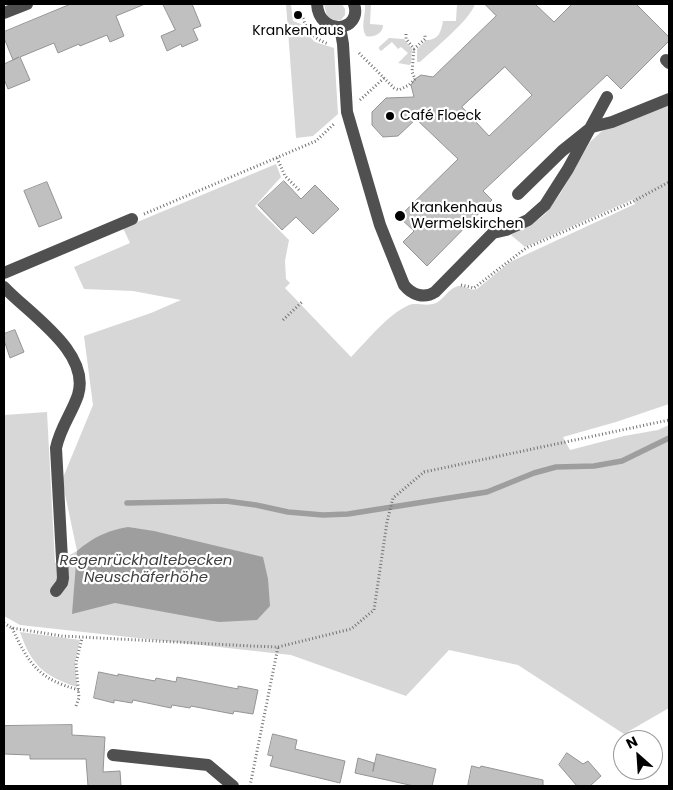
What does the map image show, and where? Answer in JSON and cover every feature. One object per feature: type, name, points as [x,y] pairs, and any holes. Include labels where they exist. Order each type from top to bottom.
[{"type":"street","points":[[4,13],[27,4]]},
{"type":"street","points":[[317,4],[323,21],[330,26],[340,27],[352,20],[356,13],[354,4]]},
{"type":"street","points":[[340,27],[343,44],[347,112],[380,225],[404,285],[414,294],[423,296],[431,294],[493,233],[518,225],[528,220],[541,209],[560,182],[592,128],[607,97]]},
{"type":"street","points":[[518,194],[562,151],[592,128],[669,100]]},
{"type":"street","points":[[4,273],[132,219]]},
{"type":"street","points":[[4,286],[66,346],[78,368],[80,378],[78,393],[61,430],[56,448],[63,578],[56,592]]},
{"type":"street","points":[[113,755],[208,764],[233,786]]},
{"type":"path","points":[[406,34],[406,39],[414,49],[412,72],[415,79]]},
{"type":"path","points":[[414,49],[425,40],[425,35]]},
{"type":"path","points":[[132,219],[316,141],[384,78]]},
{"type":"path","points":[[277,158],[285,176],[300,191]]},
{"type":"path","points":[[444,282],[450,288],[457,285],[474,288],[526,248],[632,202],[669,182]]},
{"type":"path","points":[[283,320],[303,301]]},
{"type":"path","points":[[4,623],[12,628],[40,634],[82,638],[278,647],[351,629],[374,610],[387,522],[393,498],[424,472],[669,420]]},
{"type":"path","points":[[12,628],[23,651],[40,673],[56,682],[78,690]]},
{"type":"path","points":[[76,706],[79,698],[76,663],[82,638]]},
{"type":"path","points":[[250,786],[278,647]]},
{"type":"shaded area","points":[[286,4],[291,4],[293,21],[301,24],[315,42],[334,48],[338,114],[313,136],[296,138]]},
{"type":"shaded area","points":[[324,4],[342,4],[345,9],[345,15],[341,20],[335,21],[327,16]]},
{"type":"shaded area","points":[[365,4],[371,4],[370,24],[383,25],[381,31],[374,36],[366,36],[364,32]]},
{"type":"shaded area","points":[[457,4],[475,4],[472,11],[442,43],[420,62],[417,62],[417,49],[426,40],[437,37],[443,21],[456,21]]},
{"type":"shaded area","points":[[389,38],[404,39],[412,49],[411,64],[398,63],[408,53],[401,47],[398,49],[392,42],[381,51],[379,49]]},
{"type":"shaded area","points":[[669,105],[669,404],[563,437],[570,450],[624,436],[658,430],[669,425],[669,708],[631,730],[618,730],[518,665],[449,650],[406,696],[291,655],[20,625],[4,616],[4,415],[47,412],[55,563],[77,551],[62,480],[93,405],[84,336],[151,313],[181,300],[133,291],[84,289],[74,267],[130,243],[123,228],[276,164],[281,177],[255,206],[289,240],[285,261],[286,279],[290,283],[285,288],[351,357],[386,321],[401,309],[412,304],[429,305],[436,303],[458,286],[477,289],[510,262],[635,204],[634,199],[525,247],[511,235],[546,213],[560,194],[590,142],[602,131]]},
{"type":"shaded area","points":[[20,632],[80,640],[75,663],[77,687],[55,678],[40,667],[29,653]]},
{"type":"water","name":"Regenrückhaltebecken Neuschäferhöhe","points":[[128,527],[154,531],[263,557],[268,579],[270,606],[257,620],[219,622],[115,603],[72,614],[77,551],[101,535]]},
{"type":"building","points":[[71,4],[145,4],[116,16],[124,36],[110,42],[107,35],[58,53],[54,43],[20,57],[30,80],[8,89],[4,79],[4,64],[13,60],[4,38],[4,32]]},
{"type":"building","points":[[163,4],[192,4],[201,26],[193,29],[198,40],[182,47],[181,44],[167,51],[161,36],[175,30]]},
{"type":"building","points":[[485,4],[535,4],[554,22],[572,4],[636,4],[669,37],[669,41],[621,89],[607,75],[483,191],[492,200],[427,266],[403,242],[414,231],[399,217],[458,159],[416,119],[398,136],[383,137],[372,125],[372,112],[386,98],[414,97],[411,85],[415,79],[421,75],[433,77],[496,16]],"holes":[[[505,67],[532,95],[489,136],[462,107]]]},
{"type":"building","points":[[284,181],[301,199],[315,185],[339,209],[313,234],[296,217],[282,230],[258,205]]},
{"type":"building","points":[[47,182],[62,218],[39,227],[24,191]]},
{"type":"building","points":[[15,330],[24,352],[10,358],[4,334]]},
{"type":"building","points":[[99,672],[155,681],[156,678],[176,682],[177,677],[238,689],[238,686],[258,690],[253,714],[234,711],[233,714],[191,706],[190,708],[172,705],[171,708],[133,700],[132,703],[114,700],[114,703],[94,698]]},
{"type":"building","points":[[72,725],[72,735],[105,737],[103,772],[120,771],[121,786],[88,786],[86,759],[30,759],[30,755],[4,754],[4,726]]},
{"type":"building","points":[[273,734],[297,740],[295,749],[345,761],[340,783],[270,766],[273,756],[268,755]]},
{"type":"building","points":[[567,753],[583,764],[588,761],[601,776],[590,786],[577,786],[559,765]]},
{"type":"building","points":[[377,754],[436,769],[432,786],[414,786],[355,773],[358,758],[374,763],[373,771]]},
{"type":"building","points":[[472,766],[480,768],[481,766],[543,780],[543,786],[468,786]]},
{"type":"waterway","points":[[127,503],[226,501],[288,512],[323,515],[348,514],[487,492],[534,473],[556,467],[594,466],[622,461],[669,438]]},
{"type":"place","name":"Krankenhaus","points":[[298,15]]},
{"type":"place","name":"Café Floeck","points":[[390,116]]},
{"type":"place","name":"Krankenhaus Wermelskirchen","points":[[400,216]]}]
